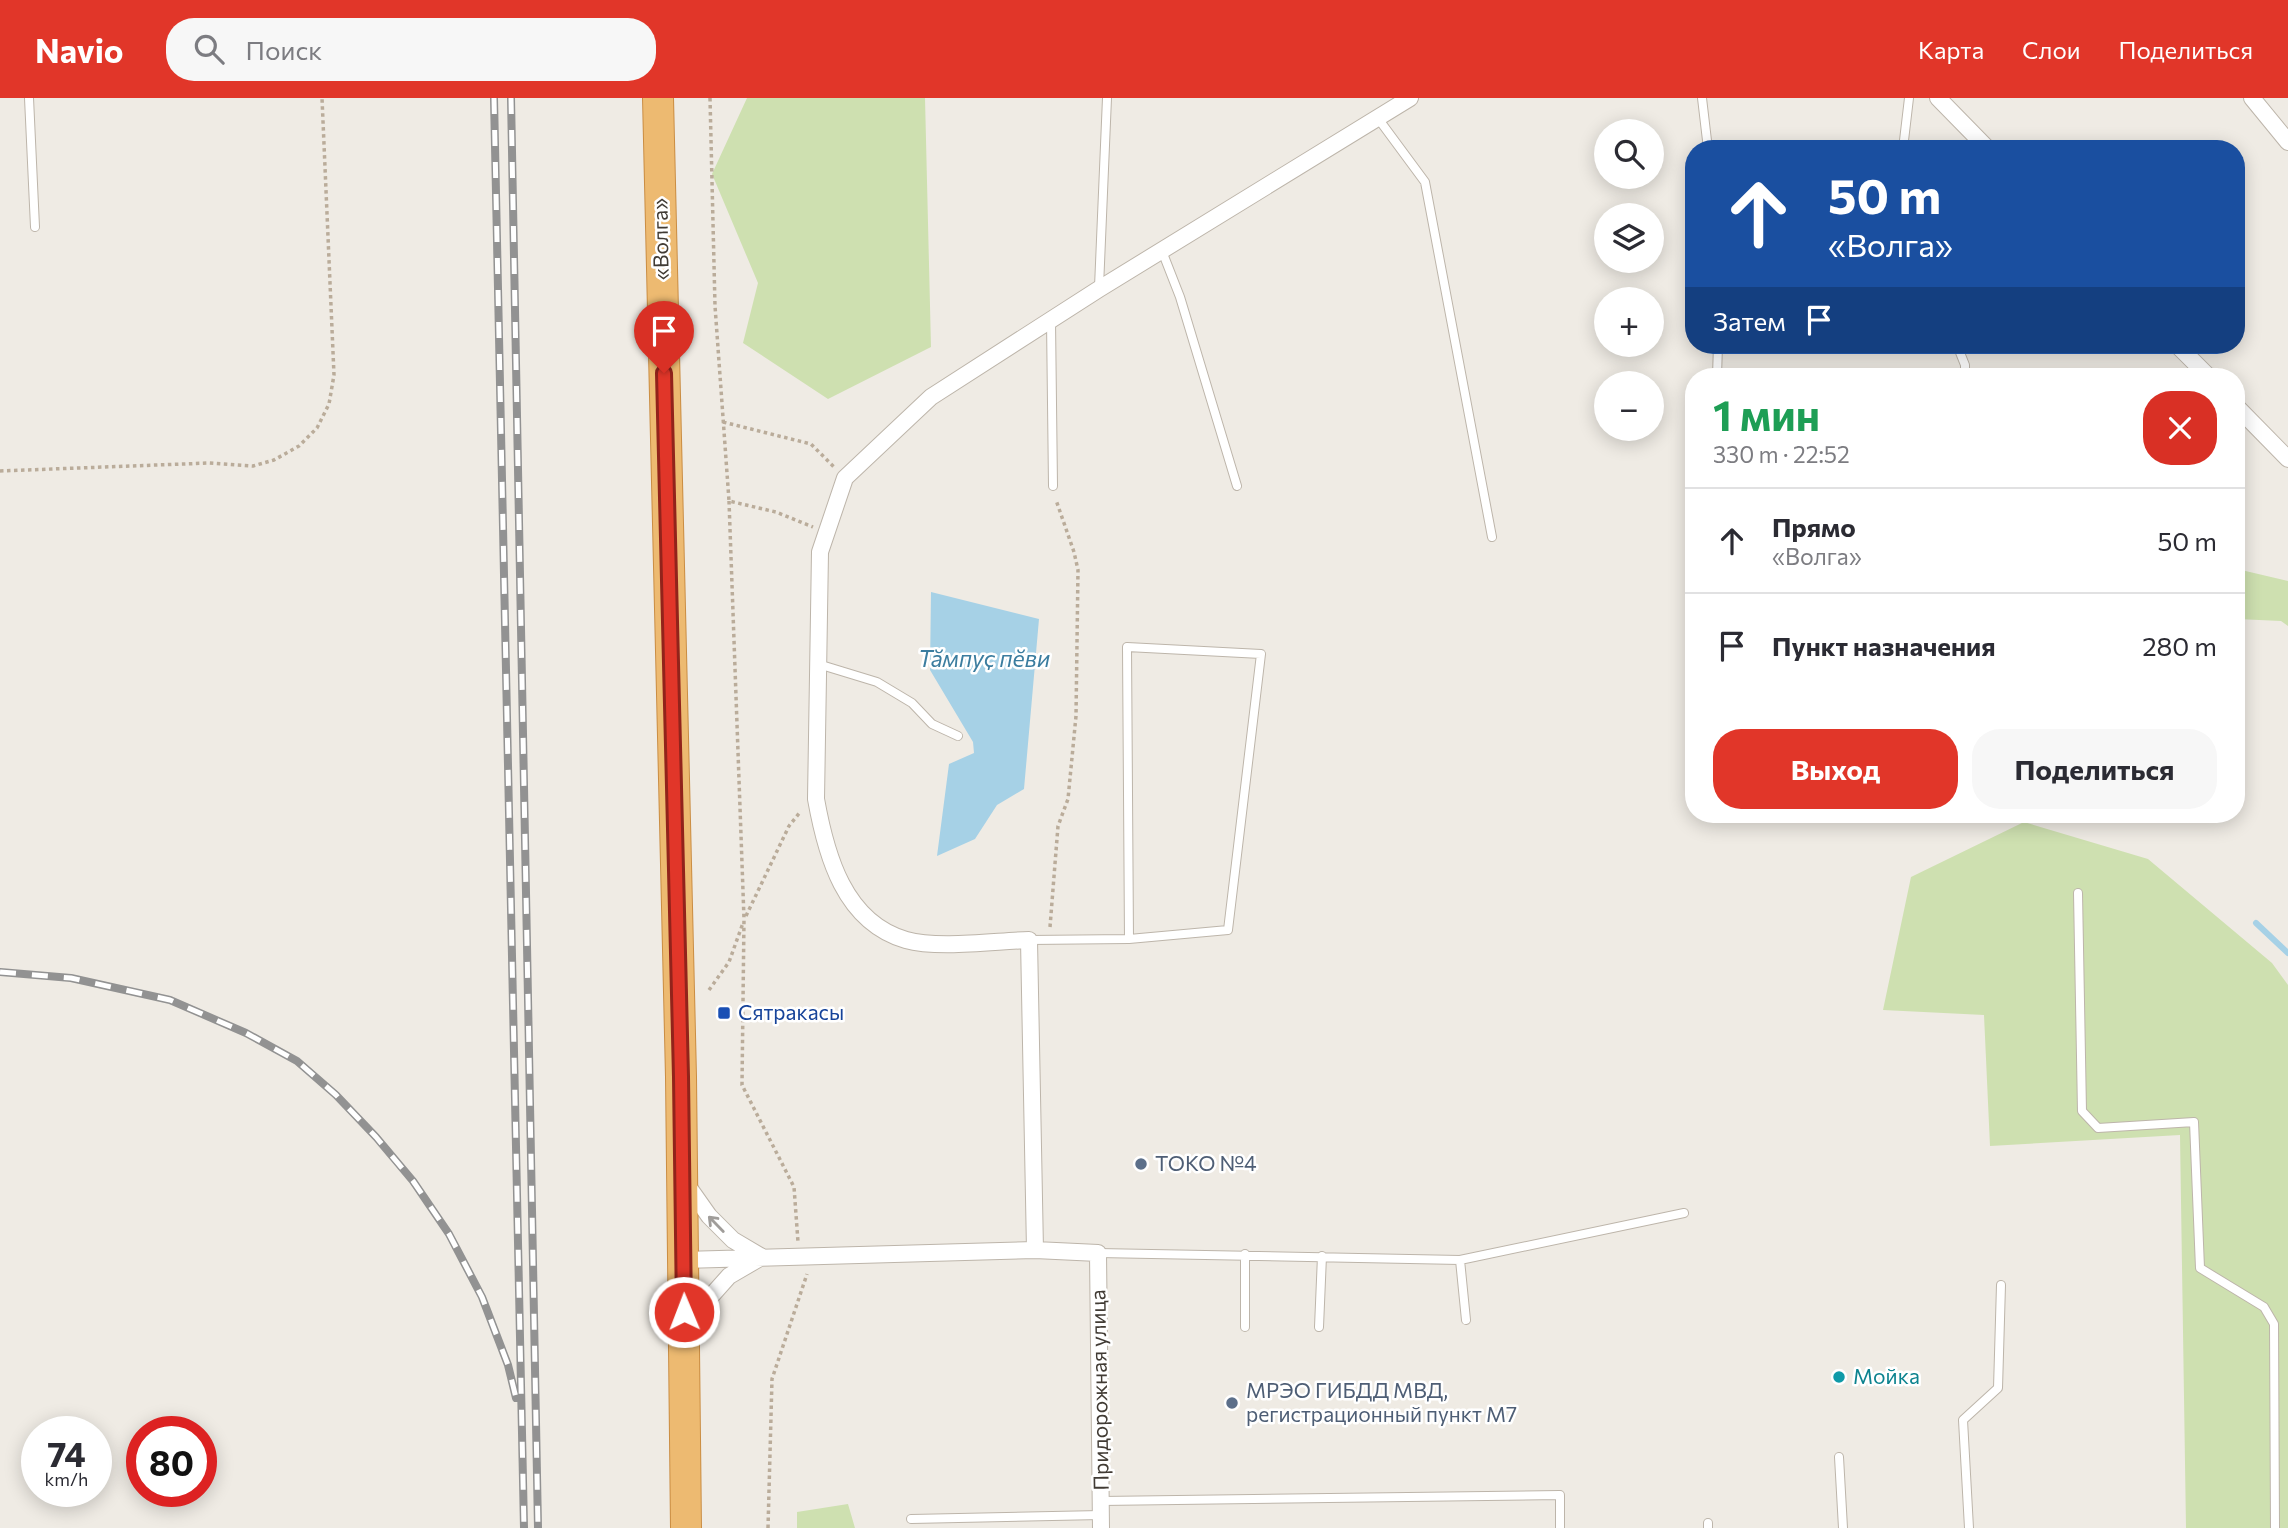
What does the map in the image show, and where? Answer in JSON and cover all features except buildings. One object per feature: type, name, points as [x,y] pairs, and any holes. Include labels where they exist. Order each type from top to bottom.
[{"type":"highway","name":"«Волга»","points":[[658,98],[682,1178],[686,1528]]},
{"type":"street","points":[[1938,98],[1978,140]]},
{"type":"street","points":[[2252,98],[2288,142]]},
{"type":"street","points":[[1035,1250],[1030,940],[938,943],[906,940],[873,923],[851,900],[835,873],[822,838],[816,799],[820,552],[845,478],[931,397],[1403,100]]},
{"type":"street","points":[[2186,354],[2200,368]]},
{"type":"street","points":[[2245,415],[2288,459]]},
{"type":"street","points":[[682,1178],[709,1216],[733,1240],[762,1257]]},
{"type":"street","points":[[683,1260],[1035,1250],[1098,1253]]},
{"type":"street","name":"Придорожная улица","points":[[1098,1253],[1101,1515]]},
{"type":"street","points":[[684,1338],[704,1304],[729,1276],[762,1257]]},
{"type":"lane","points":[[29,98],[35,226]]},
{"type":"lane","points":[[1099,289],[1107,98]]},
{"type":"lane","points":[[1702,98],[1707,140]]},
{"type":"lane","points":[[1904,140],[1909,98]]},
{"type":"lane","points":[[1377,117],[1425,182],[1492,537]]},
{"type":"lane","points":[[1161,251],[1180,297],[1237,486]]},
{"type":"lane","points":[[1051,320],[1053,486]]},
{"type":"lane","points":[[1030,940],[1129,939],[1228,930],[1261,654],[1127,647],[1129,939]]},
{"type":"lane","points":[[818,664],[877,682],[912,703],[932,724],[958,736]]},
{"type":"lane","points":[[2078,893],[2081,1111],[2098,1128],[2194,1122],[2200,1268],[2264,1307],[2274,1324],[2275,1528]]},
{"type":"lane","points":[[1098,1253],[1460,1260],[1684,1213]]},
{"type":"lane","points":[[1245,1254],[1245,1327]]},
{"type":"lane","points":[[1319,1327],[1322,1256]]},
{"type":"lane","points":[[1460,1260],[1465,1320]]},
{"type":"lane","points":[[1969,1528],[1963,1420],[1998,1388],[2001,1285]]},
{"type":"lane","points":[[1839,1457],[1843,1528]]},
{"type":"lane","points":[[911,1519],[1101,1515],[1560,1495],[1560,1528]]},
{"type":"path","points":[[0,471],[209,463],[253,466],[274,460],[299,446],[317,428],[329,404],[334,375],[322,98]]},
{"type":"path","points":[[710,98],[715,306],[729,501],[744,919],[742,1085],[794,1187],[806,1255],[772,1380],[768,1528]]},
{"type":"path","points":[[723,422],[811,444],[845,478]]},
{"type":"path","points":[[1049,940],[1058,827],[1068,799],[1076,716],[1078,570],[1053,486]]},
{"type":"path","points":[[729,501],[776,512],[827,533]]},
{"type":"path","points":[[709,990],[729,962],[744,919],[789,826],[804,807],[816,799]]},
{"type":"green space","points":[[747,98],[925,98],[931,347],[828,399],[743,343],[758,283],[712,174]]},
{"type":"green space","points":[[2245,571],[2288,581],[2288,626],[2281,621],[2245,619]]},
{"type":"green space","points":[[2022,823],[2027,823],[2148,859],[2272,963],[2288,985],[2288,1528],[2186,1528],[2180,1135],[1990,1146],[1984,1015],[1883,1010],[1911,877]]},
{"type":"green space","points":[[848,1504],[855,1528],[797,1528],[797,1512]]},
{"type":"water","name":"Тӑмпуҫ пӗви","points":[[931,592],[1039,619],[1024,789],[997,805],[975,839],[937,856],[949,764],[974,753],[973,742],[930,670]]},
{"type":"waterway","points":[[2256,923],[2288,953]]},
{"type":"railway","points":[[494,98],[524,1528]]},
{"type":"railway","points":[[511,98],[538,1528]]},
{"type":"railway","points":[[0,972],[71,978],[170,1000],[246,1033],[297,1061],[336,1095],[376,1137],[413,1181],[449,1234],[482,1297],[508,1365],[516,1398]]},
{"type":"place","name":"Сятракасы","points":[[724,1013]]},
{"type":"place","name":"ТОКО №4","points":[[1141,1164]]},
{"type":"place","name":"Мойка","points":[[1839,1377]]},
{"type":"place","name":"МРЭО ГИБДД МВД, регистрационный пункт М7","points":[[1232,1403]]},
{"type":"route","points":[[664,373],[684,1312]]}]
